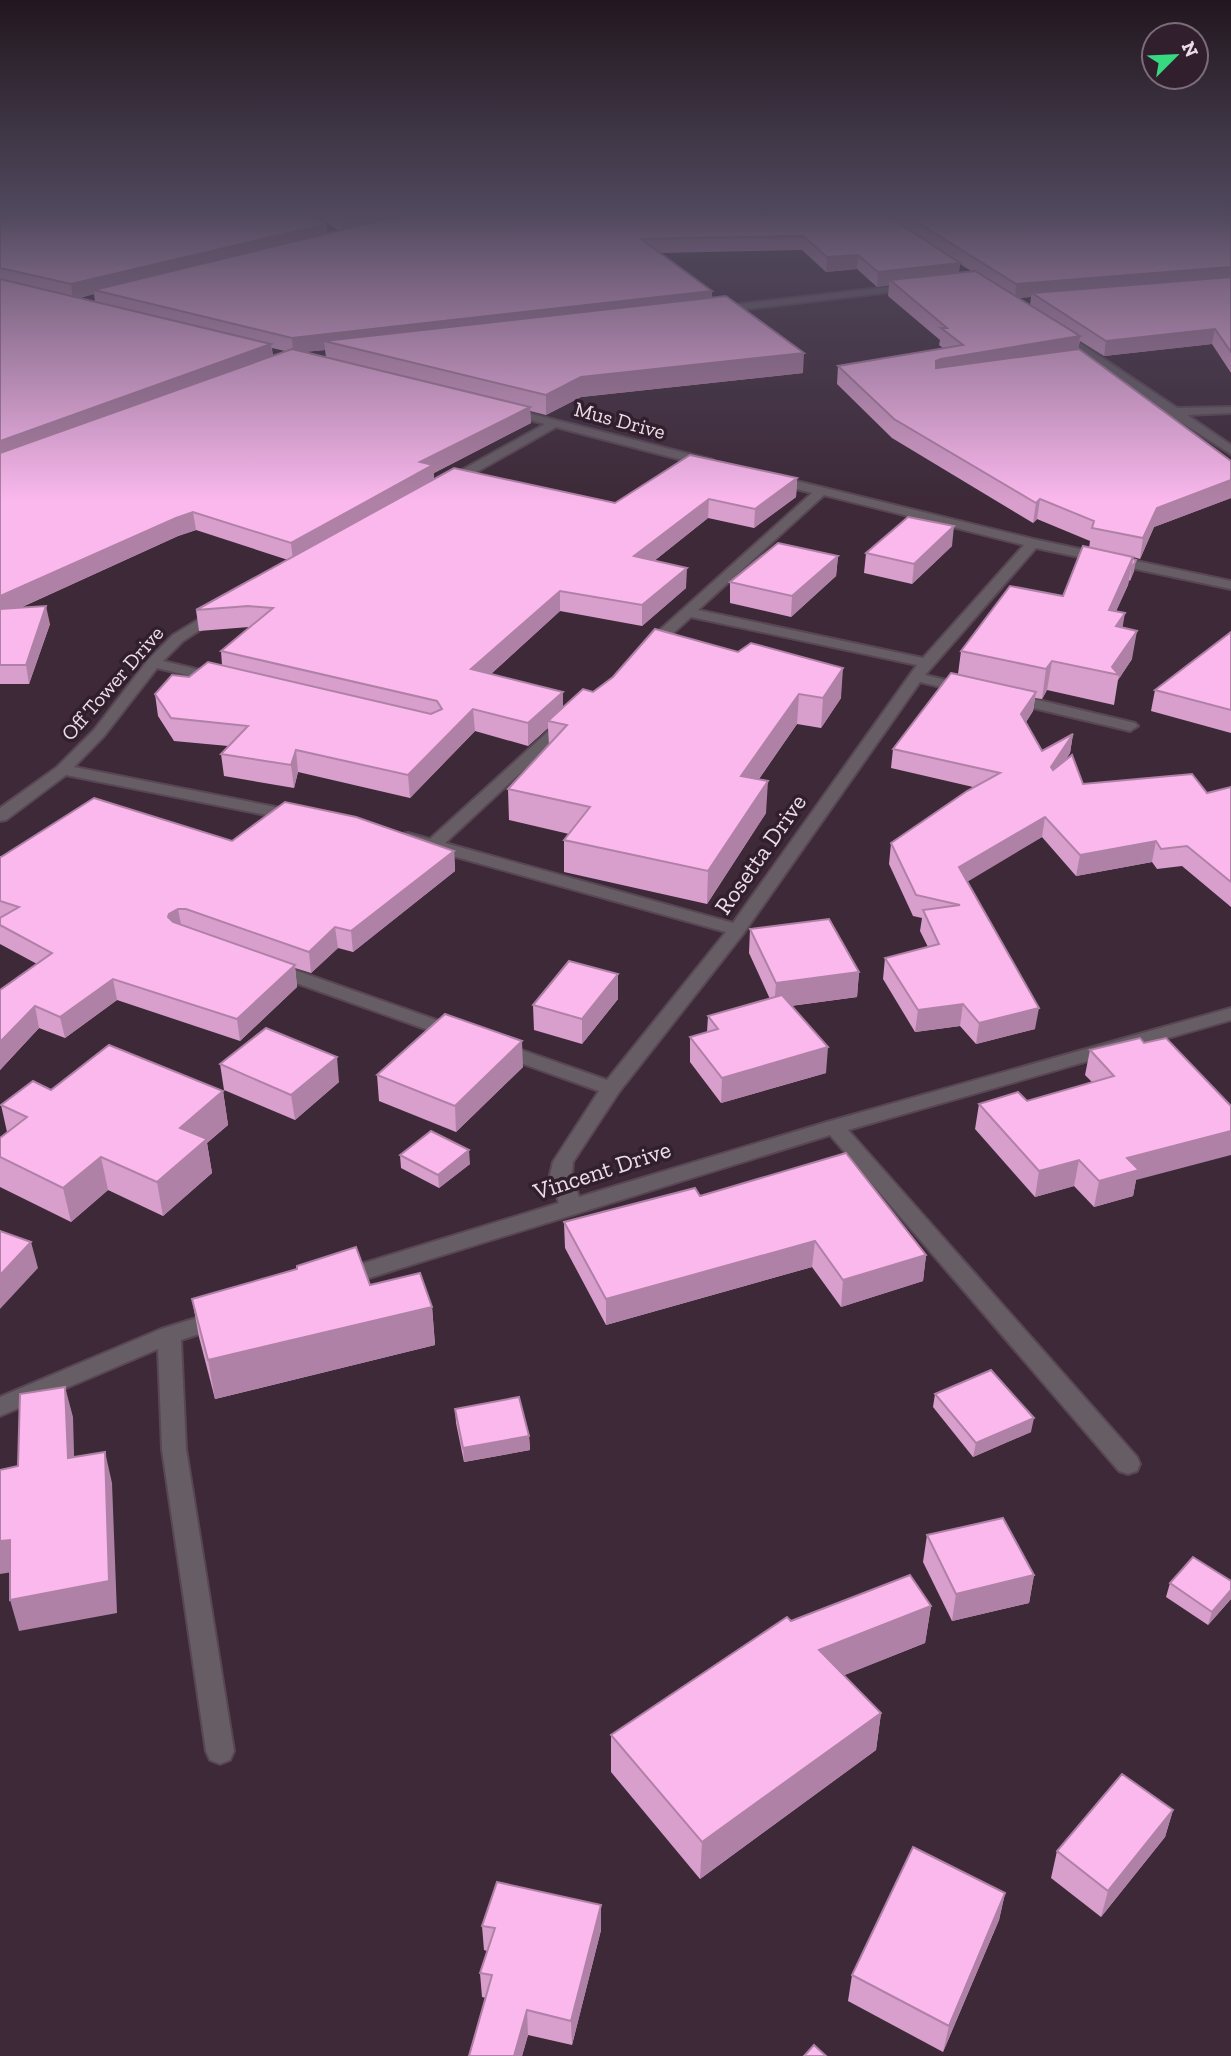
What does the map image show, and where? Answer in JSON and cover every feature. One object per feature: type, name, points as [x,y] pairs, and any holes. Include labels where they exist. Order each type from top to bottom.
[{"type":"street","points":[[706,311],[715,310]]},
{"type":"street","points":[[1049,327],[1231,450]]},
{"type":"street","points":[[1070,361],[1095,357]]},
{"type":"street","name":"Mus Drive","points":[[489,407],[727,468]]},
{"type":"street","points":[[1172,412],[1231,410]]},
{"type":"street","points":[[435,490],[555,423]]},
{"type":"street","points":[[754,475],[1033,543],[1231,585]]},
{"type":"street","points":[[636,659],[820,492]]},
{"type":"street","name":"Rosetta Drive","points":[[572,1208],[561,1175],[563,1162],[611,1088],[737,930],[921,670],[1033,543]]},
{"type":"street","name":"Off Tower Drive","points":[[0,816],[63,769],[99,733],[153,663],[178,638],[230,605]]},
{"type":"street","points":[[687,612],[921,670],[989,694],[1130,726]]},
{"type":"street","points":[[153,663],[233,682]]},
{"type":"street","points":[[434,844],[576,714]]},
{"type":"street","points":[[63,769],[315,820]]},
{"type":"street","points":[[394,836],[434,844],[737,930]]},
{"type":"street","points":[[248,960],[611,1088]]},
{"type":"street","name":"Vincent Drive","points":[[325,1284],[834,1127],[1231,1014]]},
{"type":"street","points":[[834,1127],[1128,1464]]},
{"type":"street","points":[[0,1407],[169,1335],[247,1310]]},
{"type":"street","points":[[169,1335],[174,1449],[220,1751]]},
{"type":"building","points":[[0,310],[129,310],[271,344],[0,441]]},
{"type":"building","points":[[176,310],[543,310],[292,338]]},
{"type":"building","points":[[601,310],[745,310],[804,353],[581,377],[546,395],[324,341]]},
{"type":"building","points":[[926,310],[1038,310],[1080,336],[941,359],[936,361],[936,368],[1079,349],[1231,461],[1231,480],[1157,508],[1143,538],[1092,528],[1094,521],[1040,499],[1036,503],[894,419],[838,366],[963,345],[941,328],[947,328]]},
{"type":"building","points":[[1058,310],[1231,310],[1231,352],[1215,329],[1106,341]]},
{"type":"building","points":[[292,349],[530,407],[420,462],[433,465],[291,543],[193,512],[0,596],[0,453]]},
{"type":"building","points":[[690,455],[797,478],[755,509],[709,499],[634,556],[687,568],[642,605],[560,591],[471,669],[563,692],[528,723],[473,709],[408,775],[296,750],[291,765],[221,754],[248,726],[171,718],[155,694],[172,675],[189,677],[208,662],[431,714],[442,709],[437,701],[221,651],[273,608],[248,606],[196,610],[454,468],[615,503]]},
{"type":"building","points":[[908,517],[954,526],[914,564],[866,553]]},
{"type":"building","points":[[778,543],[838,556],[792,596],[730,582]]},
{"type":"building","points":[[1083,546],[1133,557],[1109,610],[1125,613],[1116,626],[1137,631],[1112,667],[1119,675],[1052,661],[1046,669],[961,651],[1010,586],[1063,596]]},
{"type":"building","points":[[46,606],[26,665],[0,665],[0,609]]},
{"type":"building","points":[[655,629],[738,652],[751,643],[843,668],[823,698],[799,694],[741,776],[768,781],[708,871],[564,840],[590,807],[508,789],[567,725],[548,721],[583,689],[593,692],[613,677]]},
{"type":"building","points":[[1231,632],[1231,710],[1155,690]]},
{"type":"building","points":[[951,673],[1036,692],[1021,714],[1042,751],[1073,734],[1051,767],[1053,770],[1072,755],[1083,784],[1192,774],[1207,793],[1231,787],[1231,882],[1187,846],[1161,849],[1156,841],[1080,855],[1045,817],[959,867],[1039,1008],[979,1023],[963,1004],[918,1010],[885,958],[939,944],[923,910],[960,905],[916,895],[891,843],[967,791],[1000,773],[893,749]]},
{"type":"building","points":[[94,798],[232,841],[285,802],[356,817],[454,851],[351,931],[335,927],[309,952],[186,909],[178,909],[169,914],[168,917],[173,922],[295,965],[237,1019],[113,979],[60,1017],[35,1006],[0,1042],[0,990],[52,953],[0,925],[0,918],[19,907],[0,901],[0,857]]},
{"type":"building","points":[[829,919],[859,972],[776,983],[750,929]]},
{"type":"building","points":[[569,961],[618,974],[582,1019],[533,1005]]},
{"type":"building","points":[[782,995],[828,1047],[722,1078],[690,1037],[718,1029],[708,1016]]},
{"type":"building","points":[[445,1014],[522,1041],[455,1106],[377,1075]]},
{"type":"building","points":[[266,1028],[337,1057],[291,1095],[220,1064]]},
{"type":"building","points":[[1140,1038],[1144,1043],[1166,1038],[1231,1106],[1231,1131],[1127,1158],[1139,1170],[1099,1181],[1079,1160],[1039,1171],[979,1104],[1018,1092],[1027,1101],[1114,1076],[1090,1050]]},
{"type":"building","points":[[109,1045],[223,1091],[180,1128],[207,1139],[157,1182],[101,1157],[63,1188],[0,1157],[0,1138],[27,1117],[1,1105],[33,1081],[51,1090]]},
{"type":"building","points":[[431,1131],[469,1150],[438,1175],[400,1155]]},
{"type":"building","points":[[846,1153],[926,1255],[843,1280],[815,1241],[606,1299],[564,1222],[695,1188],[700,1196]]},
{"type":"building","points":[[0,1231],[31,1242],[0,1275]]},
{"type":"building","points":[[356,1247],[370,1285],[420,1273],[432,1307],[208,1360],[192,1299],[297,1269],[297,1266]]},
{"type":"building","points":[[991,1370],[1034,1418],[976,1443],[935,1394]]},
{"type":"building","points":[[65,1387],[68,1458],[105,1452],[109,1581],[10,1600],[10,1540],[0,1541],[0,1470],[18,1466],[20,1394]]},
{"type":"building","points":[[519,1397],[529,1436],[463,1448],[455,1409]]},
{"type":"building","points":[[1003,1518],[1034,1575],[956,1594],[927,1535]]},
{"type":"building","points":[[1193,1557],[1231,1581],[1231,1590],[1212,1612],[1170,1583]]},
{"type":"building","points":[[910,1575],[931,1606],[819,1650],[881,1713],[702,1842],[611,1735],[787,1617],[791,1621]]},
{"type":"building","points":[[1122,1774],[1173,1810],[1108,1891],[1057,1851]]},
{"type":"building","points":[[913,1847],[1005,1893],[949,2026],[852,1975]]},
{"type":"building","points":[[497,1882],[601,1905],[571,2021],[527,2010],[514,2056],[469,2056],[492,1975],[480,1973],[495,1928],[482,1926]]},
{"type":"building","points":[[814,2045],[826,2056],[804,2056]]}]
